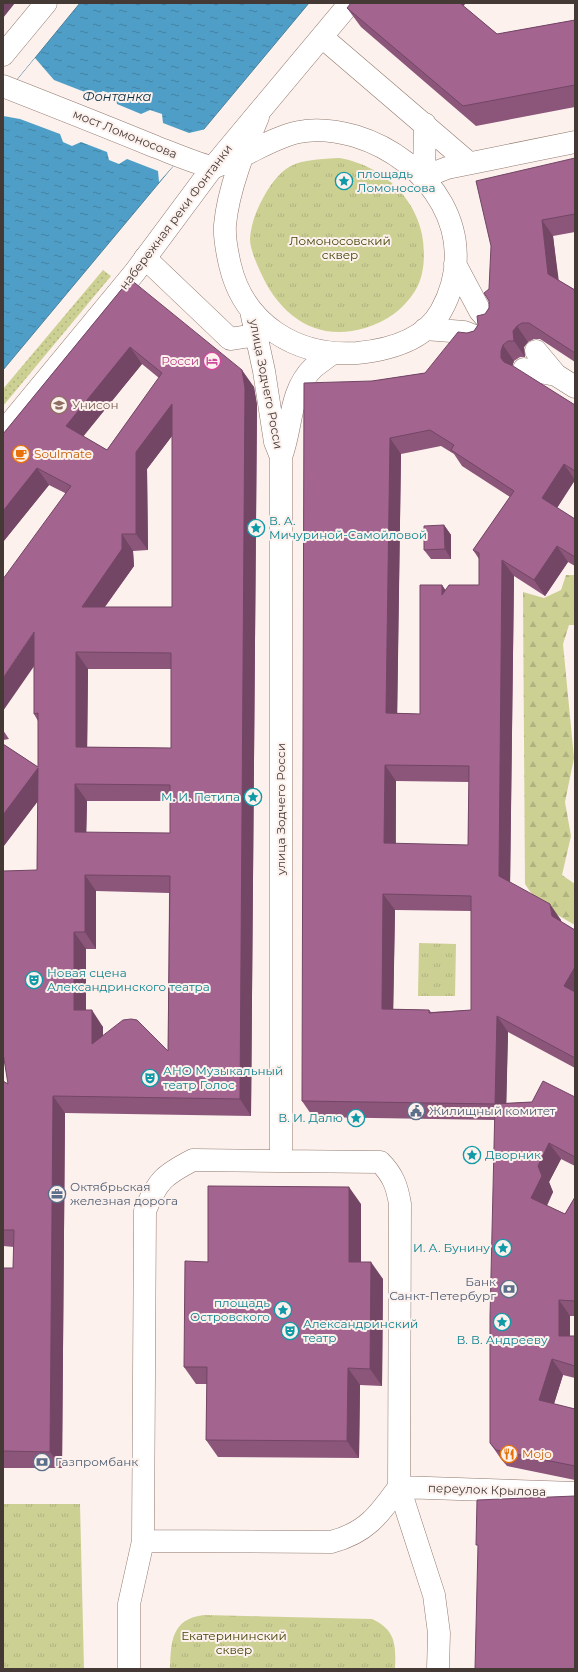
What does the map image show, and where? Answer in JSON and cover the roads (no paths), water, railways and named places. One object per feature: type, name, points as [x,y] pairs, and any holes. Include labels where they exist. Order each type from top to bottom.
[{"type":"street","points":[[3,55],[46,3]]},
{"type":"street","name":"набережная реки Фонтанки","points":[[3,432],[145,258],[213,167],[262,106],[350,3]]},
{"type":"street","points":[[322,37],[469,163]]},
{"type":"street","name":"мост Ломоносова","points":[[6,87],[181,157],[213,167]]},
{"type":"street","points":[[213,167],[241,157],[278,138],[299,132],[320,130],[342,133],[381,146],[409,163],[437,194],[448,216],[454,238],[455,264],[452,284],[446,302],[438,317],[425,329],[405,342],[379,351],[333,353],[303,348],[276,334],[251,311],[240,294],[233,276],[225,237],[226,219],[241,157],[262,106]]},
{"type":"street","points":[[424,178],[425,124]]},
{"type":"street","points":[[424,178],[447,168],[575,142]]},
{"type":"street","points":[[145,258],[230,339],[257,335]]},
{"type":"street","points":[[425,329],[464,332],[482,328],[480,311],[455,264]]},
{"type":"street","name":"улица Зодчего Росси","points":[[251,311],[257,335],[275,442],[281,457],[281,1161]]},
{"type":"street","name":"улица Зодчего Росси","points":[[281,457],[287,442],[294,405],[301,386],[312,369],[333,353]]},
{"type":"street","points":[[530,360],[575,387]]},
{"type":"street","points":[[128,1669],[130,1604],[143,1540],[144,1211],[152,1192],[168,1173],[193,1160],[380,1162],[391,1173],[398,1188],[400,1204],[399,1487],[434,1594],[439,1633],[438,1669]]},
{"type":"street","points":[[143,1540],[331,1542],[350,1537],[368,1524],[385,1507],[399,1487]]},
{"type":"street","name":"переулок Крылова","points":[[399,1487],[575,1493]]},
{"type":"water","name":"Фонтанка","points":[[80,3],[309,3],[3,370],[3,97]]},
{"type":"place","name":"площадь Ломоносова","points":[[344,181]]},
{"type":"place","name":"Росси","points":[[212,361]]},
{"type":"place","name":"Унисон","points":[[59,405]]},
{"type":"place","name":"Soulmate","points":[[21,454]]},
{"type":"place","name":"В. А. Мичуриной-Самойловой","points":[[256,528]]},
{"type":"place","name":"М. И. Петипа","points":[[253,797]]},
{"type":"place","name":"Новая сцена Александринского театра","points":[[34,980]]},
{"type":"place","name":"АНО Музыкальный театр Голос","points":[[150,1078]]},
{"type":"place","name":"Жилищный комитет","points":[[416,1111]]},
{"type":"place","name":"В. И. Далю","points":[[356,1118]]},
{"type":"place","name":"Дворник","points":[[472,1155]]},
{"type":"place","name":"Октябрьская железная дорога","points":[[57,1194]]},
{"type":"place","name":"И. А. Бунину","points":[[503,1248]]},
{"type":"place","name":"Банк Санкт-Петербург","points":[[509,1289]]},
{"type":"place","name":"площадь Островского","points":[[283,1310]]},
{"type":"place","name":"В. В. Андрееву","points":[[502,1322]]},
{"type":"place","name":"Александринский театр","points":[[290,1331]]},
{"type":"place","name":"Mojo","points":[[509,1454]]},
{"type":"place","name":"Газпромбанк","points":[[42,1462]]},
{"type":"park label","name":"Ломоносовский сквер","points":[[340,248]]},
{"type":"park label","name":"Екатерининский сквер","points":[[234,1643]]}]
